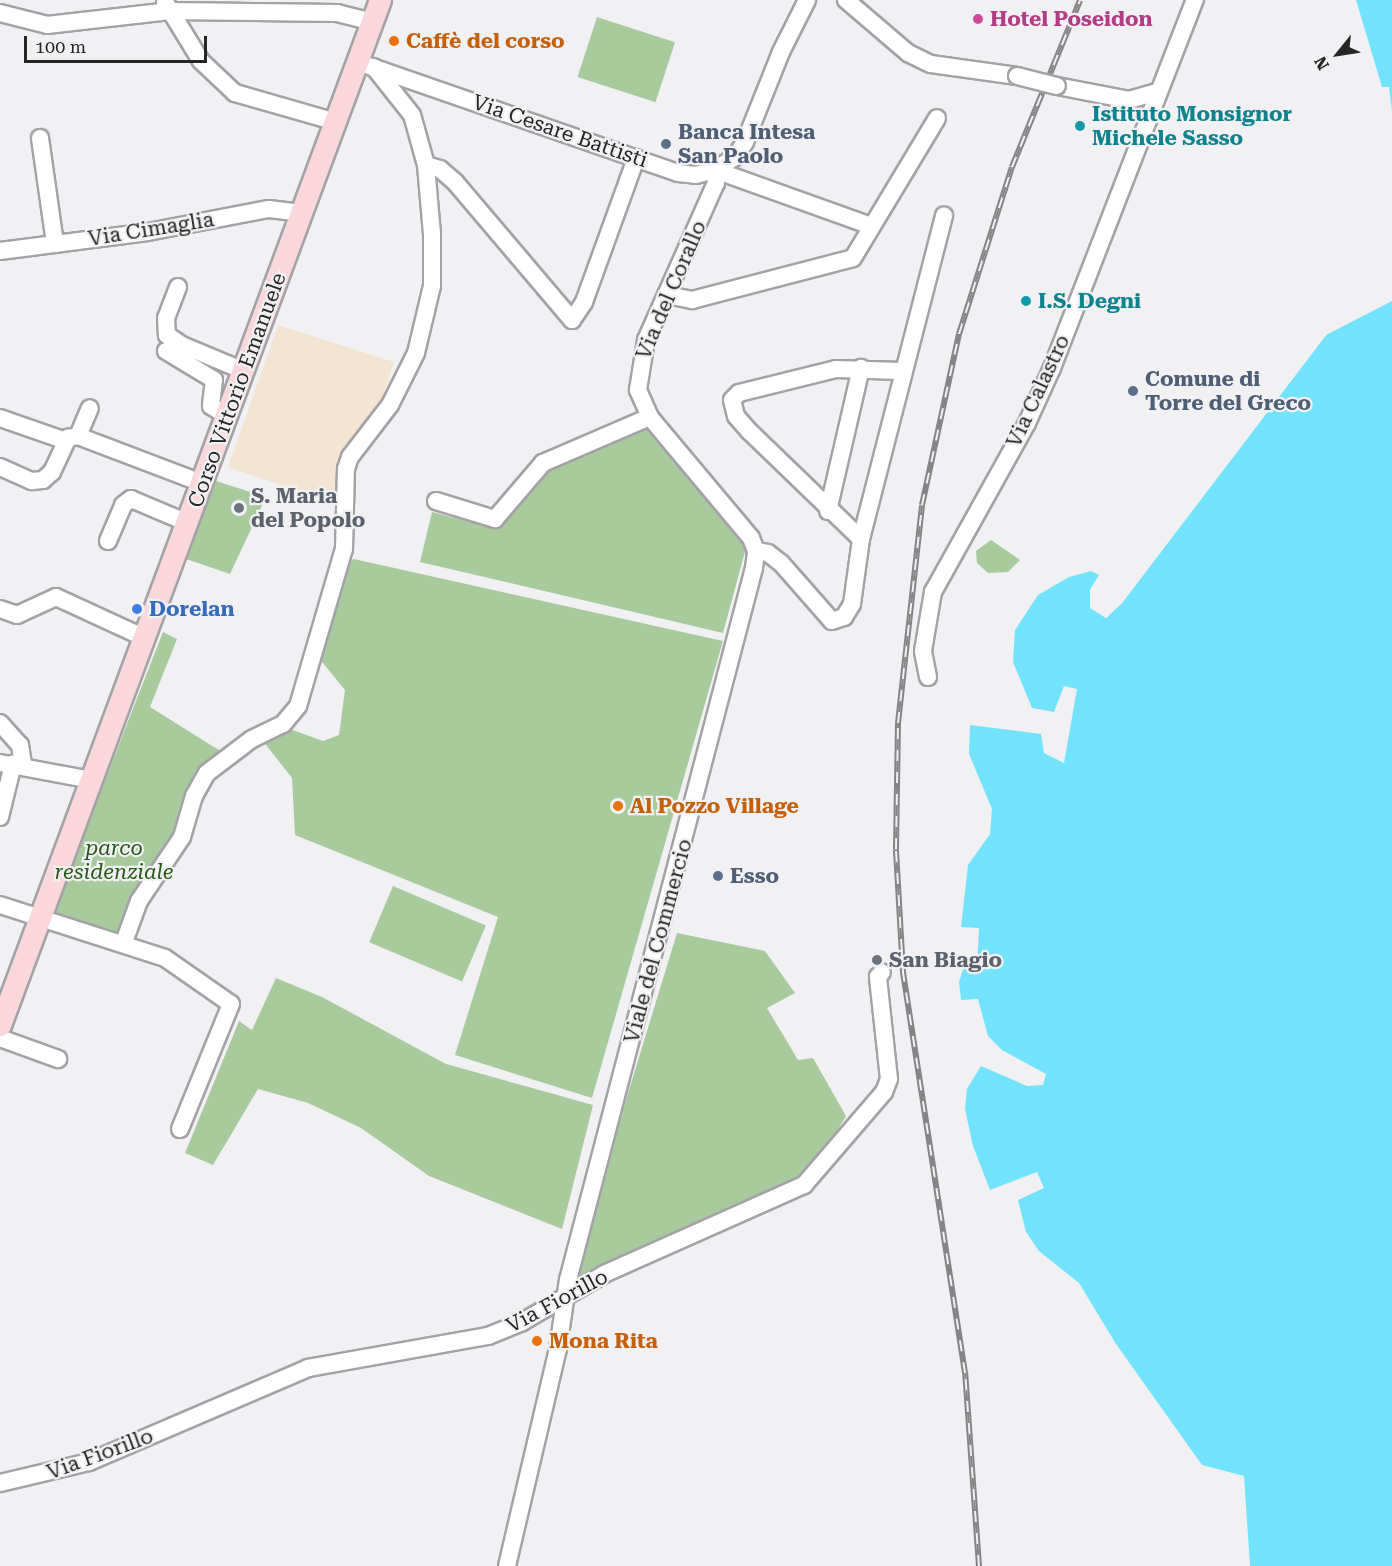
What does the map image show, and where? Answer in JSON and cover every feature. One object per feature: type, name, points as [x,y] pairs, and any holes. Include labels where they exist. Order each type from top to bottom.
[{"type":"main road","name":"Corso Vittorio Emanuele","points":[[0,1024],[336,122],[365,65],[372,22],[380,0]]},
{"type":"street","points":[[188,0],[198,8],[220,0]]},
{"type":"street","points":[[715,170],[735,157],[745,142],[781,52],[811,0]]},
{"type":"street","points":[[829,0],[847,2],[908,53],[930,64],[1017,76],[1128,100],[1157,92]]},
{"type":"street","name":"Via Calastro","points":[[928,677],[922,651],[933,592],[1027,423],[1052,368],[1157,92],[1195,0]]},
{"type":"street","points":[[167,5],[201,61],[236,93],[336,122]]},
{"type":"street","points":[[0,13],[60,25],[167,5],[337,13],[372,22]]},
{"type":"street","points":[[124,942],[139,901],[182,837],[194,796],[207,773],[292,715],[317,648],[344,549],[346,469],[350,457],[390,405],[416,353],[432,286],[432,234],[426,165],[412,115],[365,65]]},
{"type":"street","name":"Via Cesare Battisti","points":[[365,65],[678,172],[696,175],[715,170]]},
{"type":"street","points":[[1128,100],[1136,109],[1143,129]]},
{"type":"street","points":[[668,295],[692,300],[853,258],[871,226],[889,204],[937,118]]},
{"type":"street","points":[[40,138],[55,244]]},
{"type":"street","points":[[426,165],[440,169],[455,182],[572,320],[584,302],[636,158]]},
{"type":"street","points":[[715,170],[871,226]]},
{"type":"street","name":"Via del Corallo","points":[[715,170],[716,183],[640,363],[638,390],[650,417],[743,525],[756,551]]},
{"type":"street","name":"Via Cimaglia","points":[[0,251],[148,232],[269,209],[302,213]]},
{"type":"street","points":[[756,551],[768,553],[781,563],[832,621],[839,621],[852,604],[861,539],[941,222]]},
{"type":"street","points":[[178,287],[166,318],[167,335],[182,345],[244,371]]},
{"type":"street","points":[[166,351],[214,380],[211,406],[227,416]]},
{"type":"street","points":[[861,539],[828,511],[736,416],[732,400],[739,393],[796,376],[861,368],[902,371]]},
{"type":"street","points":[[828,511],[861,368]]},
{"type":"street","points":[[0,467],[32,481],[44,480],[52,471],[90,408]]},
{"type":"street","points":[[436,501],[495,519],[543,463],[650,417]]},
{"type":"street","points":[[0,418],[72,438],[202,483]]},
{"type":"street","points":[[108,541],[123,505],[130,499],[188,523]]},
{"type":"street","name":"Viale del Commercio","points":[[507,1566],[558,1349],[566,1296],[756,551]]},
{"type":"street","points":[[0,609],[17,615],[56,597],[145,638]]},
{"type":"street","points":[[0,723],[20,745],[12,764],[0,817]]},
{"type":"street","points":[[12,764],[92,780]]},
{"type":"street","points":[[0,905],[124,942],[165,958],[231,1004],[180,1129]]},
{"type":"street","name":"Via Fiorillo","points":[[0,1483],[89,1462],[308,1368],[488,1336],[522,1322],[604,1274],[804,1185],[886,1085],[878,977],[882,972]]},
{"type":"street","points":[[0,1038],[58,1059]]},
{"type":"shaded area","points":[[278,325],[394,362],[381,404],[348,447],[340,505],[228,467]]},
{"type":"green space","points":[[597,17],[675,42],[656,102],[578,77]]},
{"type":"green space","points":[[648,428],[739,531],[746,548],[723,633],[420,562],[432,512],[498,529],[542,470]]},
{"type":"green space","points":[[213,480],[266,497],[230,574],[186,559]]},
{"type":"green space","points":[[991,540],[1020,560],[1008,572],[988,573],[977,563],[976,551]]},
{"type":"green space","points":[[354,559],[723,641],[592,1098],[455,1055],[498,917],[295,835],[292,778],[263,741],[293,730],[323,741],[339,735],[345,690],[318,657],[346,563]]},
{"type":"green space","name":"parco residenziale","points":[[163,632],[177,639],[150,707],[222,752],[119,936],[53,913]]},
{"type":"green space","points":[[393,886],[486,925],[462,982],[369,942]]},
{"type":"green space","points":[[677,933],[765,951],[795,993],[767,1008],[798,1060],[813,1058],[846,1116],[804,1185],[566,1296]]},
{"type":"green space","points":[[276,978],[322,997],[446,1064],[593,1105],[562,1229],[429,1176],[361,1128],[308,1103],[258,1089],[213,1165],[185,1153],[239,1021],[252,1030]]},
{"type":"water","points":[[1356,0],[1392,0],[1392,110],[1389,87],[1382,87]]},
{"type":"water","points":[[1392,301],[1392,1566],[1250,1566],[1244,1476],[1202,1465],[1116,1344],[1079,1283],[1039,1251],[1026,1232],[1018,1200],[1044,1188],[1037,1172],[990,1190],[973,1146],[965,1109],[967,1089],[981,1066],[1027,1086],[1043,1085],[1046,1074],[1002,1050],[988,1036],[978,999],[961,1000],[959,982],[964,966],[977,965],[979,928],[961,927],[968,865],[990,834],[992,809],[969,754],[970,725],[1041,734],[1044,753],[1064,763],[1077,689],[1064,686],[1054,712],[1032,708],[1013,662],[1015,630],[1038,595],[1069,577],[1091,571],[1099,575],[1090,590],[1090,607],[1106,618],[1122,603],[1326,335]]},
{"type":"pier","points":[[1392,298],[1326,335],[1122,603],[1106,618],[1090,608],[1090,590],[1101,573],[1093,591],[1093,606],[1106,615],[1120,601],[1324,333]]},
{"type":"railway","points":[[979,1566],[965,1373],[903,972],[896,849],[898,723],[922,505],[959,334],[1012,167],[1080,0]]},
{"type":"place","name":"Hotel Poseidon","points":[[978,19]]},
{"type":"place","name":"Caffè del corso","points":[[394,41]]},
{"type":"place","name":"Istituto Monsignor Michele Sasso","points":[[1080,126]]},
{"type":"place","name":"Banca Intesa San Paolo","points":[[666,144]]},
{"type":"place","name":"I.S. Degni","points":[[1026,301]]},
{"type":"place","name":"Comune di Torre del Greco","points":[[1133,391]]},
{"type":"place","name":"S. Maria del Popolo","points":[[239,508]]},
{"type":"place","name":"Dorelan","points":[[137,609]]},
{"type":"place","name":"Al Pozzo Village","points":[[618,806]]},
{"type":"place","name":"Esso","points":[[718,876]]},
{"type":"place","name":"San Biagio","points":[[877,960]]},
{"type":"place","name":"Mona Rita","points":[[537,1341]]}]
